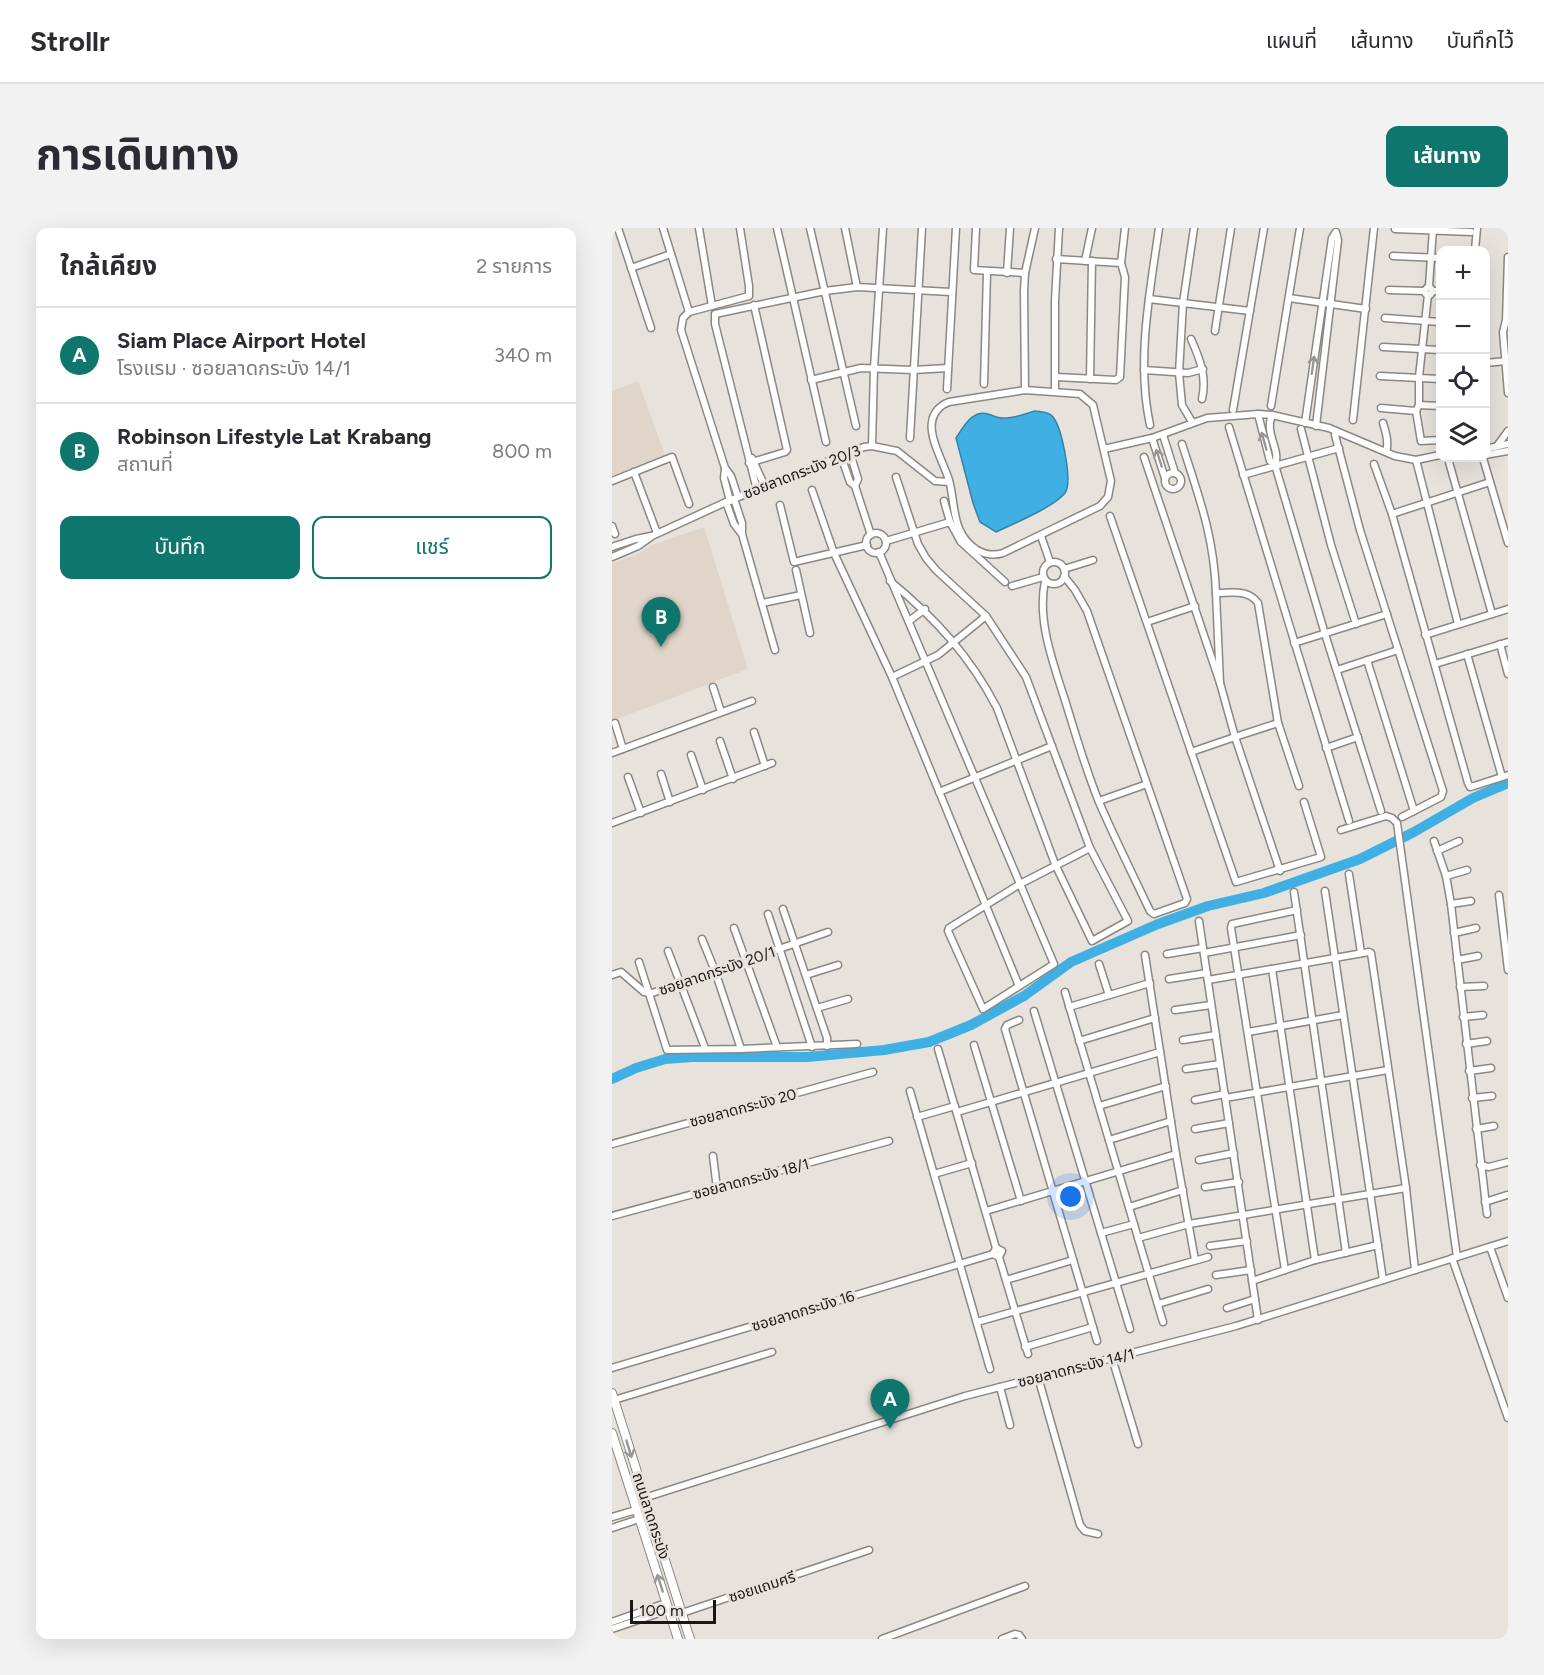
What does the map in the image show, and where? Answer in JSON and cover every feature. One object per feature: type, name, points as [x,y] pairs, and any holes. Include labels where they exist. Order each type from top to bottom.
[{"type":"main road","name":"ถนนลาดกระบัง","points":[[613,1397],[690,1639]]},
{"type":"main road","name":"ถนนลาดกระบัง","points":[[612,1433],[678,1639]]},
{"type":"main road","points":[[667,1606],[680,1606]]},
{"type":"street","points":[[618,228],[651,328]]},
{"type":"street","points":[[663,228],[689,312]]},
{"type":"street","points":[[699,228],[712,306]]},
{"type":"street","points":[[740,228],[750,294],[747,298],[689,312],[683,318],[682,335],[725,468],[731,476],[732,500],[742,523],[742,534],[775,650]]},
{"type":"street","points":[[777,228],[826,442]]},
{"type":"street","points":[[810,228],[856,426]]},
{"type":"street","points":[[845,228],[857,287]]},
{"type":"street","points":[[872,446],[874,368],[883,228]]},
{"type":"street","points":[[910,438],[922,228]]},
{"type":"street","points":[[947,389],[956,228]]},
{"type":"street","points":[[976,228],[974,269],[987,272],[1025,273]]},
{"type":"street","points":[[1007,273],[1010,228]]},
{"type":"street","points":[[1025,390],[1025,273],[1035,228]]},
{"type":"street","points":[[1055,391],[1056,259],[1059,228]]},
{"type":"street","points":[[1090,379],[1088,261],[1092,228]]},
{"type":"street","points":[[1056,377],[1116,380],[1121,375],[1125,277],[1121,263],[1125,228]]},
{"type":"street","points":[[1150,425],[1145,400],[1144,370],[1149,299],[1159,228]]},
{"type":"street","points":[[1192,422],[1182,405],[1179,373],[1183,303],[1194,228]]},
{"type":"street","points":[[1215,331],[1231,228]]},
{"type":"street","points":[[1233,410],[1264,228]]},
{"type":"street","points":[[1271,406],[1300,228]]},
{"type":"street","points":[[1353,420],[1374,228]]},
{"type":"street","points":[[1395,229],[1474,230],[1475,246]]},
{"type":"street","points":[[1433,229],[1430,258],[1431,291],[1425,321],[1417,408],[1421,441],[1436,440]]},
{"type":"street","points":[[1336,230],[1332,238],[1303,426],[1307,456],[1330,544],[1356,624]]},
{"type":"street","points":[[1316,426],[1332,304],[1338,240],[1336,230]]},
{"type":"street","points":[[632,268],[671,254]]},
{"type":"street","points":[[1393,256],[1436,258]]},
{"type":"street","points":[[1508,258],[1507,322],[1503,332],[1508,393]]},
{"type":"street","points":[[1056,259],[1121,263]]},
{"type":"street","points":[[984,384],[987,272]]},
{"type":"street","points":[[765,487],[748,453],[714,318],[717,313],[791,297],[857,287],[951,292]]},
{"type":"street","points":[[1389,290],[1431,291]]},
{"type":"street","points":[[1289,298],[1366,309]]},
{"type":"street","points":[[1149,299],[1250,311]]},
{"type":"street","points":[[752,462],[787,450],[754,305]]},
{"type":"street","points":[[1386,318],[1436,322]]},
{"type":"street","points":[[1191,339],[1203,369],[1202,399]]},
{"type":"street","points":[[1383,347],[1436,350]]},
{"type":"street","points":[[1490,363],[1506,361]]},
{"type":"street","points":[[810,380],[874,368],[913,370],[948,368]]},
{"type":"street","points":[[1144,370],[1179,373],[1203,369]]},
{"type":"street","points":[[1380,376],[1436,379]]},
{"type":"street","points":[[1025,390],[1080,394],[1093,405],[1111,481],[1111,490],[1105,502],[1041,536],[996,555],[980,552],[966,541],[959,530],[932,420],[944,403],[1025,390]]},
{"type":"street","points":[[1381,408],[1436,406]]},
{"type":"street","points":[[1258,414],[1270,461],[1275,465],[1381,811]]},
{"type":"street","points":[[1104,449],[1163,435],[1192,422],[1226,416],[1258,414],[1303,426],[1329,428],[1386,452],[1416,460],[1436,456]]},
{"type":"street","points":[[1272,416],[1269,424],[1277,459],[1275,465]]},
{"type":"street","points":[[1383,423],[1387,436],[1386,452]]},
{"type":"street","points":[[1229,427],[1349,821]]},
{"type":"street","points":[[1497,447],[1508,431]]},
{"type":"street","points":[[1152,438],[1165,481],[1170,488],[1176,488],[1180,484],[1163,435]]},
{"type":"street","points":[[1335,435],[1360,530],[1443,791],[1441,797],[1402,817]]},
{"type":"street","points":[[1182,444],[1211,541],[1220,683]]},
{"type":"street","points":[[1490,448],[1508,444]]},
{"type":"street","name":"ซอยลาดกระบัง 20/3","points":[[612,557],[732,500],[872,446],[897,451],[935,481],[949,482]]},
{"type":"street","points":[[1243,475],[1339,448]]},
{"type":"street","points":[[1490,455],[1508,452]]},
{"type":"street","points":[[850,453],[858,479],[855,486]]},
{"type":"street","points":[[842,456],[850,482],[855,486],[871,535]]},
{"type":"street","points":[[612,481],[672,458],[689,504]]},
{"type":"street","points":[[1144,458],[1201,624],[1235,737],[1280,871]]},
{"type":"street","points":[[1416,460],[1458,624]]},
{"type":"street","points":[[752,462],[757,490]]},
{"type":"street","points":[[1449,462],[1492,614]]},
{"type":"street","points":[[1485,462],[1508,543]]},
{"type":"street","points":[[1374,464],[1392,514],[1470,787],[1505,776],[1467,654]]},
{"type":"street","points":[[634,472],[655,535]]},
{"type":"street","points":[[1154,486],[1165,481],[1169,474],[1191,474]]},
{"type":"street","points":[[890,581],[925,609],[954,643],[974,669],[997,708],[1055,864],[1092,941],[1128,921],[1090,848],[1026,677],[986,616],[936,570],[922,551],[896,477]]},
{"type":"street","points":[[1392,514],[1490,482]]},
{"type":"street","points":[[812,490],[834,553],[892,676],[1019,986]]},
{"type":"street","points":[[945,501],[951,522],[961,542],[1005,582]]},
{"type":"street","points":[[780,505],[794,562],[867,545]]},
{"type":"street","points":[[1110,516],[1236,882],[1280,871],[1321,857],[1304,802]]},
{"type":"street","points":[[886,541],[951,522]]},
{"type":"street","points":[[612,526],[615,534]]},
{"type":"street","name":"ซอยลาดกระบัง 20/3","points":[[612,547],[655,535]]},
{"type":"street","points":[[871,535],[882,535],[886,541],[885,548],[879,552],[870,550],[867,539],[871,535]]},
{"type":"street","points":[[1041,536],[1050,562]]},
{"type":"street","points":[[879,552],[890,581],[927,662],[1020,884],[1054,964],[985,1009],[982,1008],[948,931],[949,928],[1020,884],[1055,864],[1090,848]]},
{"type":"street","points":[[1064,569],[1093,560]]},
{"type":"street","points":[[1050,562],[1060,564],[1064,569],[1064,576],[1087,611],[1187,899],[1185,903],[1152,913],[1099,801],[1072,724],[1041,605],[1043,569],[1050,562]]},
{"type":"street","points":[[796,570],[810,633]]},
{"type":"street","points":[[1012,586],[1044,579],[1056,584],[1064,576]]},
{"type":"street","points":[[1216,593],[1245,593],[1254,597],[1258,603],[1263,622],[1271,689],[1278,723],[1299,786]]},
{"type":"street","points":[[762,603],[801,595]]},
{"type":"street","points":[[1147,622],[1195,606]]},
{"type":"street","points":[[909,621],[925,609]]},
{"type":"street","points":[[1425,635],[1508,609]]},
{"type":"street","points":[[1294,643],[1387,614]]},
{"type":"street","points":[[892,676],[927,662],[986,616]]},
{"type":"street","points":[[1201,624],[1209,629],[1216,620]]},
{"type":"street","points":[[1435,664],[1508,642]]},
{"type":"street","points":[[1500,644],[1508,674]]},
{"type":"street","points":[[1337,670],[1398,650]]},
{"type":"street","points":[[1367,660],[1414,811]]},
{"type":"street","points":[[714,687],[721,712]]},
{"type":"street","points":[[612,753],[752,701]]},
{"type":"street","points":[[615,723],[623,749]]},
{"type":"street","points":[[1191,752],[1278,723]]},
{"type":"street","points":[[754,732],[765,766]]},
{"type":"street","points":[[1326,748],[1358,737]]},
{"type":"street","points":[[720,741],[733,779]]},
{"type":"street","points":[[939,792],[1052,746]]},
{"type":"street","points":[[691,755],[704,790]]},
{"type":"street","points":[[612,823],[772,763]]},
{"type":"street","points":[[661,774],[670,802]]},
{"type":"street","points":[[628,777],[641,813]]},
{"type":"street","points":[[1099,801],[1147,784]]},
{"type":"street","points":[[1341,830],[1386,816],[1394,820],[1398,830],[1455,1258],[1506,1405],[1508,1418]]},
{"type":"street","points":[[1434,841],[1446,876],[1450,904],[1487,1214]]},
{"type":"street","points":[[1437,851],[1459,841]]},
{"type":"street","points":[[1446,876],[1467,870]]},
{"type":"street","points":[[1349,874],[1361,953]]},
{"type":"street","points":[[1325,891],[1383,1280]]},
{"type":"street","points":[[1294,892],[1346,1253]]},
{"type":"street","points":[[1499,895],[1508,970]]},
{"type":"street","points":[[1450,904],[1471,901]]},
{"type":"street","points":[[783,909],[817,1008],[827,1046]]},
{"type":"street","points":[[1285,1270],[1231,930],[1232,924],[1297,910]]},
{"type":"street","points":[[768,914],[812,1047]]},
{"type":"street","points":[[1199,921],[1258,1320]]},
{"type":"street","points":[[734,928],[777,1047]]},
{"type":"street","points":[[1454,933],[1476,928]]},
{"type":"street","name":"ซอยลาดกระบัง 20/1","points":[[612,975],[621,972],[649,993],[828,932]]},
{"type":"street","points":[[1167,954],[1235,948],[1301,935]]},
{"type":"street","points":[[702,939],[716,971],[741,1049]]},
{"type":"street","points":[[668,951],[705,1048]]},
{"type":"street","points":[[1169,979],[1239,974],[1371,953],[1406,1188],[1415,1270]]},
{"type":"street","points":[[1146,955],[1176,1155],[1196,1260]]},
{"type":"street","points":[[1457,960],[1479,956]]},
{"type":"street","points":[[639,962],[667,1050],[857,1044]]},
{"type":"street","points":[[1099,964],[1109,995]]},
{"type":"street","points":[[806,975],[838,965]]},
{"type":"street","points":[[1272,969],[1315,1260]]},
{"type":"street","points":[[1069,1007],[1150,983]]},
{"type":"street","points":[[1460,987],[1484,986]]},
{"type":"street","points":[[1065,992],[1163,1322]]},
{"type":"street","points":[[817,1008],[848,999]]},
{"type":"street","points":[[1175,1010],[1211,1005]]},
{"type":"street","points":[[1034,1011],[1130,1329]]},
{"type":"street","points":[[1248,1032],[1343,1015]]},
{"type":"street","points":[[1463,1017],[1483,1015]]},
{"type":"street","points":[[1079,1041],[1155,1018]]},
{"type":"street","points":[[1019,1020],[1007,1025],[1005,1029],[1097,1341]]},
{"type":"street","points":[[1183,1040],[1216,1035]]},
{"type":"street","points":[[1466,1044],[1487,1041]]},
{"type":"street","points":[[974,1045],[1021,1201]]},
{"type":"street","points":[[939,1049],[996,1253],[1028,1354]]},
{"type":"street","points":[[917,1117],[991,1102],[1160,1052]]},
{"type":"street","points":[[1186,1069],[1220,1064]]},
{"type":"street","points":[[1469,1071],[1491,1068]]},
{"type":"street","points":[[1195,1100],[1388,1070]]},
{"type":"street","name":"ซอยลาดกระบัง 20","points":[[612,1143],[873,1072]]},
{"type":"street","points":[[1099,1106],[1166,1086]]},
{"type":"street","points":[[910,1091],[990,1369]]},
{"type":"street","points":[[1472,1098],[1492,1096]]},
{"type":"street","points":[[1109,1140],[1171,1121]]},
{"type":"street","points":[[1195,1129],[1229,1123]]},
{"type":"street","points":[[1476,1130],[1494,1125]]},
{"type":"street","name":"ซอยลาดกระบัง 18/1","points":[[612,1216],[889,1141]]},
{"type":"street","points":[[1199,1160],[1234,1153]]},
{"type":"street","points":[[986,1211],[1176,1155]]},
{"type":"street","points":[[713,1156],[717,1189]]},
{"type":"street","points":[[1480,1165],[1489,1167],[1508,1162]]},
{"type":"street","points":[[934,1174],[972,1163]]},
{"type":"street","points":[[1205,1187],[1239,1182]]},
{"type":"street","points":[[1138,1238],[1189,1224],[1406,1188]]},
{"type":"street","points":[[1129,1207],[1183,1190]]},
{"type":"street","points":[[1485,1202],[1506,1195]]},
{"type":"street","points":[[1101,1233],[1134,1224]]},
{"type":"street","points":[[1210,1246],[1247,1241]]},
{"type":"street","name":"ซอยลาดกระบัง 14/1","points":[[645,1497],[966,1396],[1258,1320],[1508,1241]]},
{"type":"street","points":[[1252,1281],[1315,1260],[1378,1245]]},
{"type":"street","points":[[1490,1247],[1508,1298]]},
{"type":"street","name":"ซอยลาดกระบัง 16","points":[[612,1368],[996,1253]]},
{"type":"street","points":[[977,1322],[1116,1281],[1208,1257]]},
{"type":"street","points":[[1006,1280],[1073,1260]]},
{"type":"street","points":[[1216,1275],[1251,1270]]},
{"type":"street","points":[[1158,1304],[1208,1289]]},
{"type":"street","points":[[1227,1308],[1255,1299]]},
{"type":"street","points":[[1025,1347],[1093,1327]]},
{"type":"street","points":[[613,1397],[772,1352]]},
{"type":"street","points":[[1113,1358],[1138,1444]]},
{"type":"street","points":[[1038,1377],[1080,1525],[1085,1531],[1098,1534]]},
{"type":"street","points":[[1000,1387],[1010,1425]]},
{"type":"street","points":[[612,1518],[636,1510]]},
{"type":"street","points":[[612,1528],[639,1519]]},
{"type":"street","name":"ซอยแถมศรี","points":[[680,1606],[807,1572],[869,1550]]},
{"type":"street","points":[[882,1639],[1025,1586]]},
{"type":"street","points":[[612,1622],[667,1606]]},
{"type":"street","points":[[612,1629],[667,1606]]},
{"type":"street","points":[[1002,1639],[1015,1634],[1022,1639]]},
{"type":"shaded area","points":[[638,381],[665,455],[612,476],[612,391]]},
{"type":"shaded area","points":[[704,527],[748,669],[612,721],[612,563],[636,555],[652,545]]},
{"type":"water","points":[[1035,411],[1051,415],[1058,426],[1066,457],[1067,487],[1065,493],[1052,504],[996,532],[980,522],[956,438],[969,420],[977,414],[1006,418]]},
{"type":"waterway","points":[[612,1079],[636,1068],[665,1059],[807,1057],[884,1050],[929,1042],[971,1025],[1024,996],[1071,962],[1158,924],[1208,906],[1264,893],[1360,859],[1414,832],[1473,798],[1508,783]]},
{"type":"place","name":"Robinson Lifestyle Lat Krabang","points":[[661,647]]},
{"type":"place","name":"Siam Place Airport Hotel","points":[[890,1429]]}]
